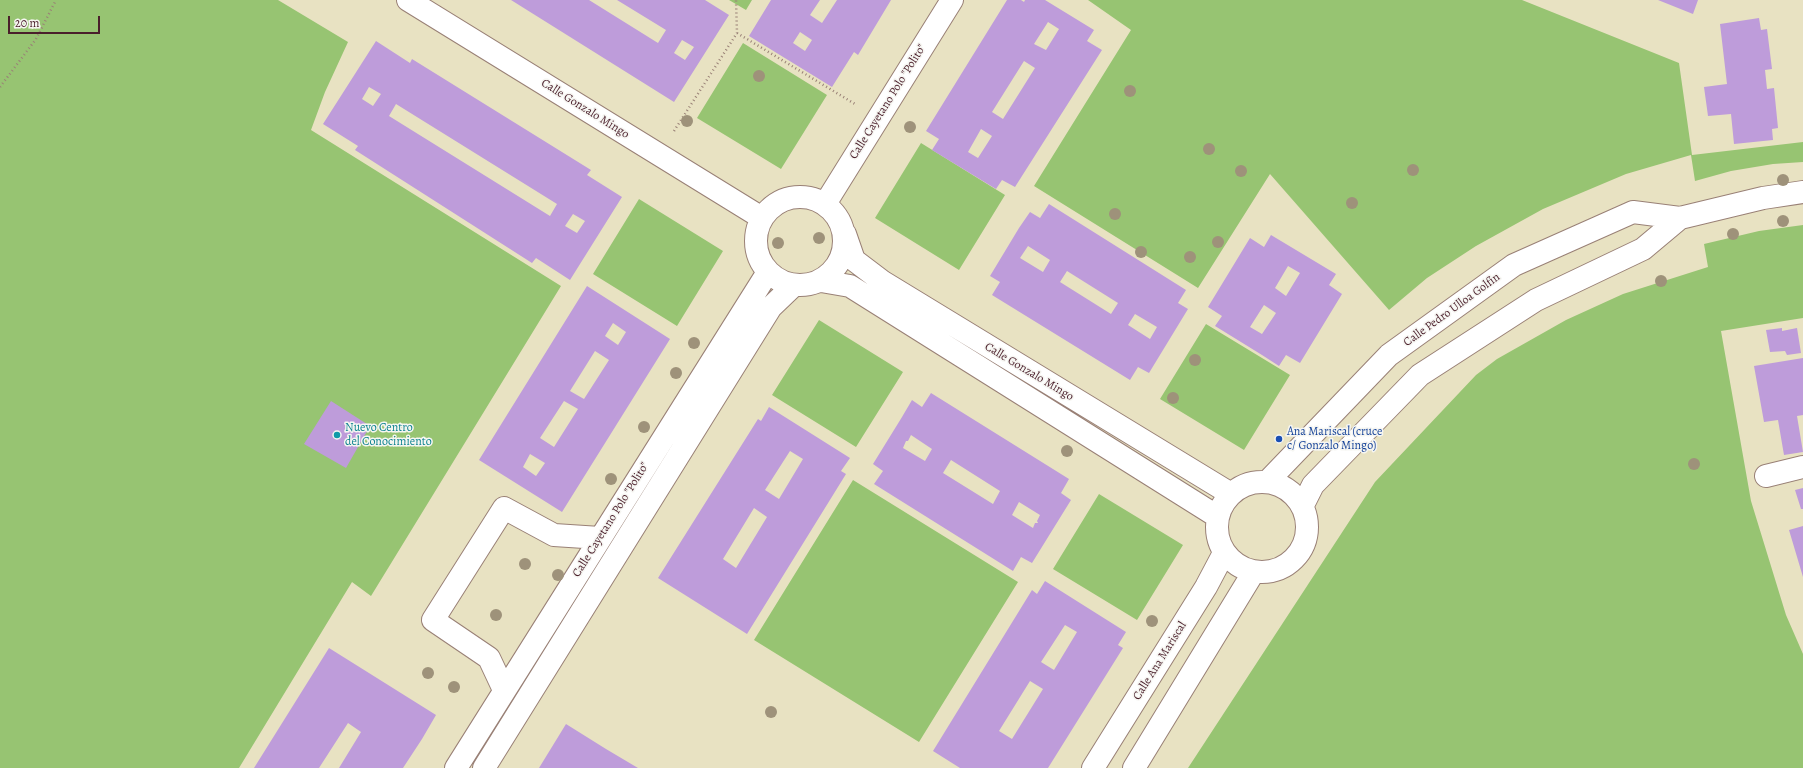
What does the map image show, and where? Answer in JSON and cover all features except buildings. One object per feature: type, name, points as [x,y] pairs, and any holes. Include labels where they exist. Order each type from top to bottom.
[{"type":"street","name":"Calle Gonzalo Mingo","points":[[408,0],[762,218]]},
{"type":"street","name":"Calle Cayetano Polo \"Polito\"","points":[[825,204],[952,0]]},
{"type":"street","name":"Calle Pedro Ulloa Golfín","points":[[1267,482],[1389,355],[1514,265],[1633,212],[1680,218],[1763,198],[1803,192]]},
{"type":"street","points":[[798,197],[812,198],[825,204],[834,212],[841,222],[845,234],[845,248],[840,261],[832,273],[821,281],[808,285],[794,286],[779,280],[768,272],[759,260],[756,245],[756,231],[762,218],[772,207],[784,200],[798,197]]},
{"type":"street","name":"Calle Pedro Ulloa Golfín","points":[[1303,505],[1313,485],[1420,375],[1536,300],[1643,249],[1680,218]]},
{"type":"street","name":"Calle Gonzalo Mingo","points":[[845,234],[854,260],[883,282],[1231,494]]},
{"type":"street","name":"Calle Cayetano Polo \"Polito\"","points":[[456,768],[768,272]]},
{"type":"street","name":"Calle Gonzalo Mingo","points":[[821,281],[850,286],[1218,516]]},
{"type":"street","name":"Calle Cayetano Polo \"Polito\"","points":[[484,768],[771,307],[794,286]]},
{"type":"street","points":[[1766,476],[1803,467]]},
{"type":"street","points":[[1267,482],[1288,489],[1303,505],[1308,525],[1305,546],[1292,562],[1280,569],[1274,572],[1253,573],[1236,566],[1224,553],[1217,535],[1218,516],[1222,504],[1231,494],[1247,484],[1267,482]]},
{"type":"street","points":[[504,690],[489,658],[433,620],[504,508],[554,535],[600,538]]},
{"type":"street","name":"Calle Ana Mariscal","points":[[1093,768],[1206,587],[1224,553]]},
{"type":"street","points":[[1134,768],[1253,573]]},
{"type":"path","points":[[0,87],[36,39],[56,0]]},
{"type":"path","points":[[659,155],[737,33],[736,0]]},
{"type":"path","points":[[737,33],[878,118]]},
{"type":"green space","points":[[0,0],[278,0],[348,42],[325,92],[311,130],[561,286],[371,596],[352,582],[239,768],[0,768]]},
{"type":"green space","points":[[729,0],[752,0],[746,10]]},
{"type":"green space","points":[[1088,0],[1522,0],[1679,63],[1692,155],[1803,142],[1803,162],[1773,164],[1731,171],[1695,181],[1691,155],[1626,174],[1543,209],[1476,246],[1427,278],[1389,310],[1270,174],[1198,288],[1034,186],[1131,30]]},
{"type":"green space","points":[[743,43],[827,95],[781,169],[697,118]]},
{"type":"green space","points":[[921,143],[1005,195],[959,270],[875,218]]},
{"type":"green space","points":[[639,199],[723,251],[677,326],[593,274]]},
{"type":"green space","points":[[1803,225],[1803,318],[1721,331],[1751,501],[1786,615],[1803,654],[1803,768],[1188,768],[1375,482],[1476,375],[1497,359],[1566,320],[1623,294],[1708,267],[1704,244],[1759,231]]},
{"type":"green space","points":[[819,320],[903,372],[856,447],[772,395]]},
{"type":"green space","points":[[1206,324],[1290,375],[1244,450],[1160,399]]},
{"type":"green space","points":[[853,480],[1018,582],[919,742],[754,640]]},
{"type":"green space","points":[[1099,494],[1183,545],[1137,620],[1053,569]]},
{"type":"place","name":"Nuevo Centro del Conocimiento","points":[[337,435]]},
{"type":"place","name":"Ana Mariscal (cruce c/ Gonzalo Mingo)","points":[[1279,439]]}]
